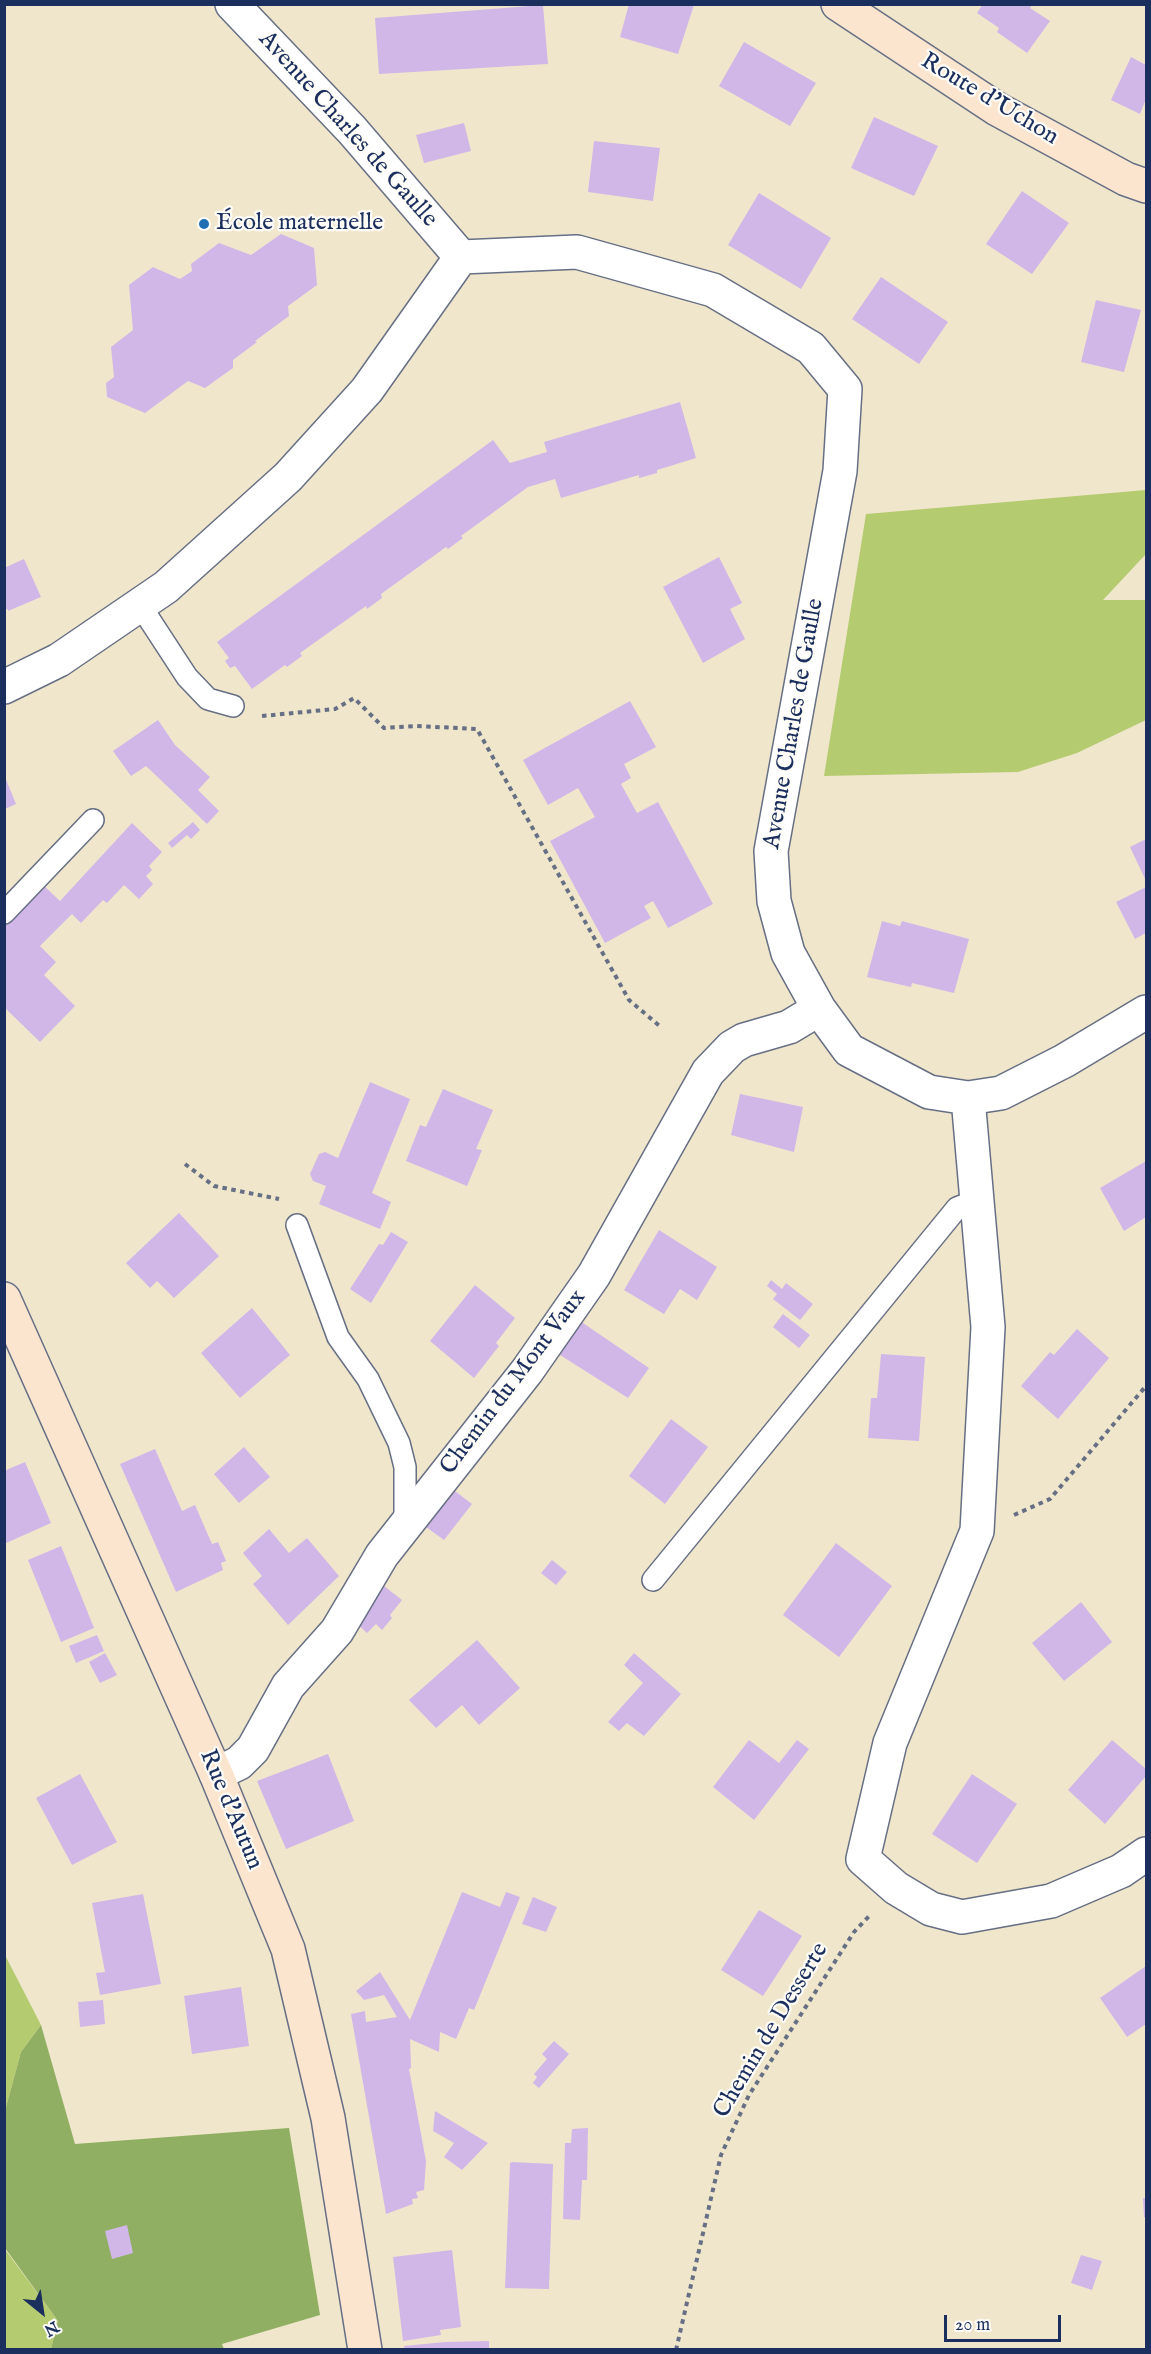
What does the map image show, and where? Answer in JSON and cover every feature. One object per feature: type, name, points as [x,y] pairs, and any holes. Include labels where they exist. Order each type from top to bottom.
[{"type":"main road","name":"Route d'Uchon","points":[[838,4],[997,109],[1126,179],[1146,186]]},
{"type":"main road","name":"Rue d'Autun","points":[[4,1299],[216,1774],[288,1949],[328,2118],[364,2349]]},
{"type":"street","name":"Avenue Charles de Gaulle","points":[[232,4],[352,130],[461,257],[577,252],[713,290],[811,348],[845,389],[840,471],[771,852],[774,901],[788,953],[819,1009],[849,1050],[929,1092],[968,1098],[1001,1093],[1064,1060],[1146,1012]]},
{"type":"street","points":[[4,687],[59,660],[166,587],[288,477],[367,390],[461,257]]},
{"type":"street","name":"Chemin du Mont Vaux","points":[[216,1774],[239,1763],[253,1749],[288,1686],[337,1631],[382,1556],[527,1371],[594,1275],[708,1072],[732,1047],[744,1040],[789,1026],[819,1009]]},
{"type":"street","points":[[968,1098],[988,1327],[977,1531],[890,1743],[863,1859],[896,1888],[931,1909],[962,1917],[1051,1901],[1121,1871],[1146,1854]]},
{"type":"lane","points":[[140,605],[187,677],[208,699],[233,706]]},
{"type":"lane","points":[[4,913],[93,820]]},
{"type":"lane","points":[[653,1580],[957,1208],[977,1200]]},
{"type":"lane","points":[[297,1225],[338,1336],[368,1379],[399,1443],[405,1467],[405,1526]]},
{"type":"path","points":[[233,706],[262,716],[335,709],[354,698],[384,728],[417,726],[477,729],[629,1000],[662,1028]]},
{"type":"path","points":[[185,1164],[214,1186],[286,1202],[297,1225]]},
{"type":"path","points":[[977,1531],[1050,1499],[1146,1386]]},
{"type":"path","name":"Chemin de Desserte","points":[[675,2349],[721,2155],[749,2095],[854,1932],[896,1888]]},
{"type":"green space","points":[[1146,490],[1146,554],[1103,600],[1146,600],[1146,720],[1077,753],[1018,772],[824,776],[866,514]]},
{"type":"green space","points":[[5,1955],[41,2025],[21,2052],[5,2111]]},
{"type":"green space","points":[[41,2025],[75,2144],[289,2128],[320,2315],[222,2344],[224,2349],[51,2349],[58,2321],[5,2248],[5,2111],[21,2052]]},
{"type":"green space","points":[[4,2248],[58,2321],[51,2349],[5,2349]]},
{"type":"building","points":[[629,4],[694,5],[678,54],[620,37]]},
{"type":"building","points":[[983,4],[1033,4],[1030,8],[1050,21],[1027,53],[997,32],[999,28],[977,13]]},
{"type":"building","points":[[543,5],[548,64],[379,74],[375,18]]},
{"type":"building","points":[[744,42],[816,83],[790,126],[719,86]]},
{"type":"building","points":[[1131,57],[1146,65],[1146,99],[1140,114],[1111,100]]},
{"type":"building","points":[[874,117],[938,146],[914,196],[851,168]]},
{"type":"building","points":[[464,123],[471,151],[424,163],[416,135]]},
{"type":"building","points":[[594,141],[660,148],[653,201],[588,192]]},
{"type":"building","points":[[1022,191],[1069,223],[1032,274],[986,244]]},
{"type":"building","points":[[759,193],[831,238],[801,289],[728,245]]},
{"type":"building","points":[[281,234],[314,248],[317,285],[288,306],[289,316],[255,341],[257,342],[233,360],[233,368],[205,388],[188,381],[145,413],[107,397],[106,383],[114,377],[111,347],[133,330],[129,285],[153,267],[180,279],[192,271],[191,264],[219,243],[251,255]]},
{"type":"building","points":[[881,277],[948,322],[919,364],[852,319]]},
{"type":"building","points":[[1096,300],[1141,310],[1124,372],[1081,362]]},
{"type":"building","points":[[680,402],[696,458],[657,470],[657,473],[639,478],[639,475],[561,498],[555,479],[528,487],[461,536],[463,538],[448,549],[446,547],[381,594],[382,598],[367,609],[366,606],[300,653],[302,656],[287,667],[285,665],[252,689],[235,666],[230,668],[225,661],[229,658],[217,642],[493,440],[510,463],[547,452],[544,442]]},
{"type":"building","points":[[719,557],[742,603],[730,609],[745,639],[703,663],[663,587]]},
{"type":"building","points":[[24,559],[41,597],[8,611],[8,609],[4,610],[4,568]]},
{"type":"building","points":[[630,701],[656,747],[624,764],[631,778],[621,784],[637,813],[658,802],[713,904],[668,928],[653,901],[644,906],[651,918],[605,943],[550,841],[595,817],[578,788],[548,805],[523,760]]},
{"type":"building","points":[[158,720],[175,745],[210,777],[198,790],[219,811],[207,824],[146,766],[131,776],[113,751]]},
{"type":"building","points":[[5,777],[16,804],[5,809]]},
{"type":"building","points":[[193,822],[200,830],[191,839],[187,835],[172,848],[168,843]]},
{"type":"building","points":[[132,823],[162,852],[149,866],[152,870],[146,876],[153,884],[139,899],[124,885],[107,903],[103,900],[81,923],[72,914],[40,946],[56,962],[44,975],[75,1006],[40,1042],[4,1007],[4,922],[41,883],[60,901]]},
{"type":"building","points":[[1146,839],[1146,881],[1130,847]]},
{"type":"building","points":[[1146,887],[1146,933],[1135,939],[1116,902]]},
{"type":"building","points":[[882,921],[900,926],[902,921],[969,939],[954,993],[912,983],[911,987],[867,977]]},
{"type":"building","points":[[370,1082],[410,1099],[372,1193],[391,1202],[380,1229],[319,1204],[326,1186],[313,1181],[310,1174],[319,1154],[325,1152],[338,1158]]},
{"type":"building","points":[[443,1089],[493,1110],[476,1149],[482,1150],[467,1186],[406,1161],[420,1125],[426,1127]]},
{"type":"building","points":[[740,1094],[803,1107],[794,1152],[731,1135]]},
{"type":"building","points":[[1146,1161],[1146,1217],[1124,1231],[1100,1188]]},
{"type":"building","points":[[179,1213],[219,1256],[174,1298],[157,1281],[150,1288],[126,1263]]},
{"type":"building","points":[[659,1230],[717,1267],[697,1300],[680,1289],[664,1314],[624,1290]]},
{"type":"building","points":[[391,1232],[408,1242],[371,1303],[350,1289],[379,1244],[383,1245]]},
{"type":"building","points":[[771,1280],[782,1289],[786,1283],[813,1304],[800,1320],[773,1299],[777,1294],[767,1286]]},
{"type":"building","points":[[475,1285],[515,1318],[496,1343],[499,1346],[474,1378],[430,1341]]},
{"type":"building","points":[[252,1308],[290,1355],[240,1398],[201,1353]]},
{"type":"building","points":[[783,1314],[810,1335],[799,1348],[773,1327]]},
{"type":"building","points":[[580,1321],[649,1368],[628,1398],[560,1355]]},
{"type":"building","points":[[1077,1329],[1109,1358],[1058,1419],[1021,1386],[1050,1352],[1054,1355]]},
{"type":"building","points":[[881,1354],[925,1357],[919,1441],[868,1438],[871,1398],[877,1398]]},
{"type":"building","points":[[671,1419],[708,1447],[665,1504],[629,1476]]},
{"type":"building","points":[[244,1447],[270,1477],[239,1503],[214,1474]]},
{"type":"building","points":[[155,1449],[182,1511],[195,1505],[212,1544],[218,1542],[226,1561],[221,1563],[223,1570],[176,1592],[120,1464]]},
{"type":"building","points":[[25,1462],[51,1523],[4,1544],[4,1471]]},
{"type":"building","points":[[447,1485],[472,1504],[444,1540],[419,1522]]},
{"type":"building","points":[[269,1529],[289,1553],[307,1538],[339,1576],[288,1625],[253,1584],[262,1576],[243,1553]]},
{"type":"building","points":[[836,1543],[892,1586],[839,1657],[783,1615]]},
{"type":"building","points":[[61,1546],[94,1628],[61,1642],[28,1560]]},
{"type":"building","points":[[552,1560],[567,1572],[556,1585],[541,1573]]},
{"type":"building","points":[[375,1579],[402,1600],[382,1630],[376,1624],[367,1633],[353,1620]]},
{"type":"building","points":[[1081,1602],[1112,1642],[1064,1681],[1032,1643]]},
{"type":"building","points":[[97,1635],[104,1651],[76,1663],[69,1646]]},
{"type":"building","points":[[477,1640],[520,1688],[479,1725],[462,1705],[436,1728],[409,1700]]},
{"type":"building","points":[[105,1653],[117,1675],[100,1683],[89,1662]]},
{"type":"building","points":[[634,1653],[681,1694],[644,1736],[627,1723],[619,1731],[608,1722],[643,1683],[624,1665]]},
{"type":"building","points":[[749,1740],[779,1763],[797,1740],[809,1749],[754,1820],[713,1787]]},
{"type":"building","points":[[1112,1740],[1146,1769],[1146,1776],[1105,1824],[1068,1790]]},
{"type":"building","points":[[328,1754],[354,1821],[286,1849],[257,1781]]},
{"type":"building","points":[[80,1774],[117,1842],[72,1865],[36,1798]]},
{"type":"building","points":[[972,1774],[1017,1804],[977,1863],[932,1834]]},
{"type":"building","points":[[462,1892],[500,1907],[506,1892],[520,1897],[474,2010],[469,2008],[456,2039],[440,2032],[439,2052],[410,2039],[411,2068],[409,2069],[426,2161],[424,2190],[416,2192],[418,2198],[412,2199],[413,2204],[386,2214],[351,2014],[365,2011],[366,2022],[397,2017],[384,1995],[364,2000],[356,1991],[380,1972],[410,2020]]},
{"type":"building","points":[[143,1894],[161,1984],[100,1995],[96,1973],[105,1972],[92,1903]]},
{"type":"building","points":[[533,1897],[557,1907],[546,1932],[522,1924]]},
{"type":"building","points":[[759,1910],[802,1936],[763,1996],[721,1970]]},
{"type":"building","points":[[1146,1966],[1146,2024],[1127,2037],[1100,1998]]},
{"type":"building","points":[[241,1987],[249,2046],[192,2054],[184,1996]]},
{"type":"building","points":[[103,2000],[105,2024],[80,2027],[78,2002]]},
{"type":"building","points":[[554,2041],[569,2054],[539,2088],[533,2083],[537,2077],[534,2074],[547,2059],[542,2054]]},
{"type":"building","points":[[435,2111],[488,2143],[462,2170],[444,2157],[454,2143],[433,2131]]},
{"type":"building","points":[[588,2128],[587,2180],[582,2180],[580,2220],[563,2219],[565,2143],[571,2143],[572,2129]]},
{"type":"building","points":[[510,2163],[553,2164],[549,2289],[505,2288]]},
{"type":"building","points":[[1143,2198],[1146,2198],[1146,2217],[1144,2217]]},
{"type":"building","points":[[127,2225],[133,2253],[112,2259],[105,2231]]},
{"type":"building","points":[[452,2250],[461,2327],[440,2330],[441,2335],[403,2341],[393,2257]]},
{"type":"building","points":[[1081,2255],[1102,2261],[1092,2290],[1071,2283]]},
{"type":"building","points":[[489,2341],[489,2350],[405,2350],[404,2346],[445,2342]]},
{"type":"place","name":"École maternelle","points":[[204,224]]}]
